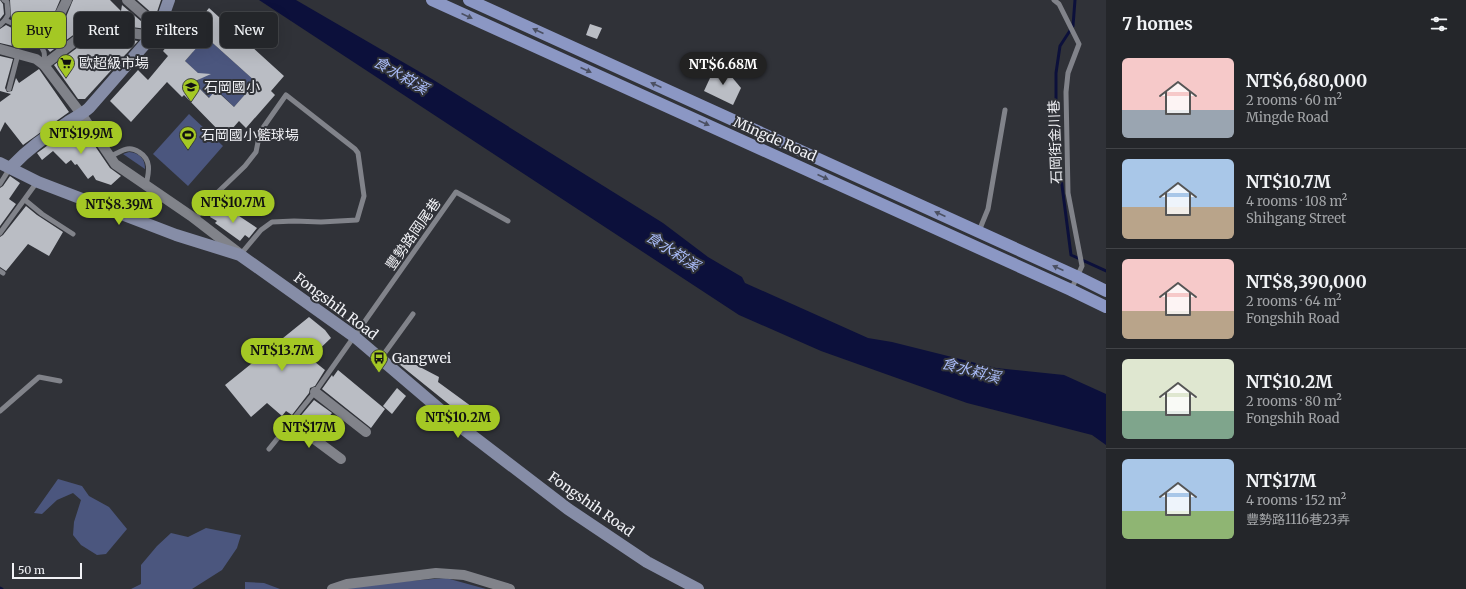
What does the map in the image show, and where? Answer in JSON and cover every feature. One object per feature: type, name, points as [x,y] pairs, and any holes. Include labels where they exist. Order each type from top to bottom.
[{"type":"main road","name":"Mingde Road","points":[[432,0],[1106,307]]},
{"type":"main road","name":"Mingde Road","points":[[469,0],[1106,291]]},
{"type":"main road","points":[[496,29],[502,15]]},
{"type":"street","points":[[61,12],[67,0]]},
{"type":"street","points":[[127,0],[142,17]]},
{"type":"street","points":[[164,12],[169,0]]},
{"type":"street","points":[[44,65],[78,39],[101,34],[110,30],[142,31]]},
{"type":"street","points":[[5,165],[69,121],[82,114],[142,48]]},
{"type":"street","points":[[0,49],[36,59],[44,65],[82,114],[115,164],[195,219],[240,254]]},
{"type":"street","name":"Fongshih Road","points":[[5,165],[38,182],[176,235],[240,254],[355,337],[457,424],[568,509],[647,562],[698,589]]},
{"type":"street","points":[[315,392],[366,432]]},
{"type":"street","points":[[290,421],[341,459]]},
{"type":"street","points":[[332,589],[347,584],[436,573],[464,575],[510,589]]},
{"type":"lane","points":[[0,25],[8,15],[7,2],[4,0]]},
{"type":"lane","name":"石岡街金川巷","points":[[1054,0],[1059,4],[1079,44],[1068,73],[1066,92],[1068,193],[1082,266],[1071,290]]},
{"type":"lane","points":[[5,20],[20,27],[34,39],[44,52],[44,65]]},
{"type":"lane","points":[[9,89],[18,54]]},
{"type":"lane","points":[[195,219],[218,192],[245,166],[256,152],[260,132],[286,95],[355,149],[358,153],[364,196],[356,220],[272,222],[261,230],[240,254]]},
{"type":"lane","points":[[979,232],[988,209],[1005,110]]},
{"type":"lane","points":[[110,156],[128,149],[136,150],[143,154],[148,161],[150,170],[146,185]]},
{"type":"lane","points":[[0,184],[5,165]]},
{"type":"lane","points":[[0,233],[38,182]]},
{"type":"lane","name":"豐勢路岡尾巷","points":[[355,337],[456,192],[508,221]]},
{"type":"lane","points":[[25,200],[42,214],[73,234]]},
{"type":"lane","points":[[380,359],[413,314]]},
{"type":"lane","points":[[269,449],[290,421],[315,392],[355,337]]},
{"type":"lane","points":[[0,410],[39,377],[60,382]]},
{"type":"shaded area","points":[[212,42],[256,82],[234,107],[218,91],[210,98],[194,83],[202,77],[185,61],[193,52],[191,49],[212,48]]},
{"type":"shaded area","name":"石岡國小籃球場","points":[[189,114],[223,146],[188,186],[153,154]]},
{"type":"shaded area","points":[[129,152],[138,155],[143,159],[145,169],[123,154]]},
{"type":"shaded area","points":[[58,479],[82,486],[89,496],[109,507],[127,529],[106,554],[97,555],[81,545],[73,535],[74,522],[81,500],[73,493],[57,500],[42,514],[34,513]]},
{"type":"shaded area","points":[[206,528],[241,535],[237,548],[222,570],[192,589],[131,589],[141,584],[141,565],[157,546],[171,533],[188,537]]},
{"type":"shaded area","points":[[446,578],[486,589],[342,589],[396,582]]},
{"type":"shaded area","points":[[245,582],[264,583],[280,589],[245,589]]},
{"type":"water","name":"食水嵙溪","points":[[259,0],[296,0],[432,79],[663,223],[708,257],[742,277],[745,283],[868,338],[892,342],[996,368],[1064,375],[1106,394],[1106,445],[1092,435],[967,403],[821,351],[739,315]]},
{"type":"building","points":[[0,0],[3,4],[4,14],[0,19]]},
{"type":"building","points":[[10,0],[60,0],[55,12],[12,12],[12,19]]},
{"type":"building","points":[[73,0],[110,0],[121,11],[122,5],[130,12],[74,12],[74,34],[66,40],[66,17]]},
{"type":"building","points":[[137,0],[161,0],[157,12],[151,12]]},
{"type":"building","points":[[209,8],[220,18],[220,48],[253,48],[284,76],[271,91],[275,95],[246,128],[239,121],[225,137],[184,95],[182,97],[167,82],[131,122],[110,101],[138,70],[148,80],[168,56],[163,51],[165,48],[196,48],[185,61],[198,73],[211,74],[193,82],[209,98],[218,87],[220,94],[234,107],[256,82],[212,42],[212,12],[206,12]]},
{"type":"building","points":[[134,15],[142,22],[142,28],[134,27]]},
{"type":"building","points":[[590,24],[602,28],[597,39],[586,35]]},
{"type":"building","points":[[6,25],[12,28],[12,46],[0,43],[0,29]]},
{"type":"building","points":[[47,48],[55,48],[50,52]]},
{"type":"building","points":[[77,48],[132,48],[85,99],[78,99],[54,65]]},
{"type":"building","points":[[0,56],[13,59],[5,88],[7,92],[12,91],[16,78],[19,83],[39,69],[69,112],[23,145],[5,122],[0,132],[0,102],[11,94],[0,91]]},
{"type":"building","points":[[716,65],[726,70],[741,88],[733,105],[704,91]]},
{"type":"building","points":[[75,126],[82,127],[110,168],[121,176],[111,185],[96,180],[93,175],[88,179],[77,164],[75,165],[71,160],[66,164],[53,151],[42,160],[37,153]]},
{"type":"building","points":[[10,176],[20,183],[9,199],[16,204],[0,226],[0,188]]},
{"type":"building","points":[[26,206],[63,232],[49,256],[28,244],[6,271],[0,267],[0,237]]},
{"type":"building","points":[[216,206],[229,213],[230,210],[257,228],[249,238],[245,235],[240,241],[215,223],[217,221],[210,217]]},
{"type":"building","points":[[309,317],[325,330],[331,338],[310,358],[325,370],[315,386],[310,388],[309,393],[292,415],[286,411],[282,416],[267,403],[251,417],[225,385]]},
{"type":"building","points":[[397,355],[439,377],[438,382],[490,420],[482,431],[394,360]]},
{"type":"building","points":[[338,370],[385,409],[371,428],[322,389],[332,375],[333,377]]},
{"type":"building","points":[[397,388],[406,396],[392,414],[383,406]]},
{"type":"building","points":[[314,400],[332,413],[328,418],[325,416],[314,431],[298,419]]},
{"type":"waterway","points":[[1075,0],[1073,26],[1060,46],[1056,73],[1056,139],[1071,255],[1106,271]]},
{"type":"place","name":"歐超級市場","points":[[66,78]]},
{"type":"place","name":"石岡國小","points":[[191,102]]},
{"type":"place","name":"石岡國小籃球場","points":[[188,150]]},
{"type":"place","name":"Gangwei","points":[[379,373]]}]
